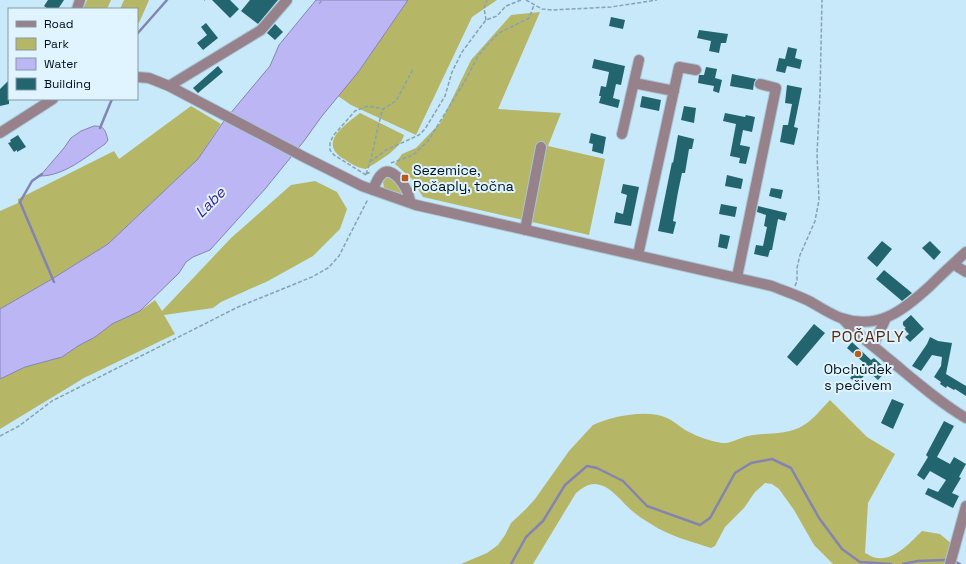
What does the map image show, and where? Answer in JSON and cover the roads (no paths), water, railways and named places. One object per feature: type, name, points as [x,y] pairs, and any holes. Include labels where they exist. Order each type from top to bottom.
[{"type":"street","points":[[169,86],[260,30],[287,0]]},
{"type":"street","points":[[622,134],[639,60]]},
{"type":"street","points":[[638,255],[679,67],[696,70]]},
{"type":"street","points":[[138,77],[149,78],[169,86],[304,157],[373,190],[411,203],[772,286],[793,294],[843,319],[861,322],[874,321],[898,313],[910,304],[966,252]]},
{"type":"street","points":[[634,83],[674,91]]},
{"type":"street","points":[[737,277],[776,88],[760,84]]},
{"type":"street","points":[[0,133],[51,100]]},
{"type":"street","points":[[525,230],[541,147]]},
{"type":"street","points":[[373,190],[382,173],[390,171],[395,175],[407,191],[411,203]]},
{"type":"street","points":[[953,264],[966,272]]},
{"type":"street","points":[[873,346],[886,318]]},
{"type":"street","points":[[843,319],[850,327],[873,346],[943,402],[966,418]]},
{"type":"street","points":[[950,564],[965,509]]},
{"type":"water","name":"Labe","points":[[316,0],[408,0],[359,71],[322,116],[304,141],[265,189],[210,250],[193,257],[186,262],[179,273],[140,311],[112,324],[95,337],[62,357],[25,367],[0,379],[0,309],[108,244],[198,159],[224,121],[270,66],[279,45]]},
{"type":"water","points":[[94,126],[104,129],[108,140],[105,144],[74,165],[58,173],[40,176],[71,138],[81,131]]},
{"type":"waterway","points":[[138,33],[167,0]]},
{"type":"waterway","points":[[100,128],[112,100]]},
{"type":"waterway","points":[[42,174],[32,181],[20,202],[54,282]]},
{"type":"waterway","points":[[511,564],[526,537],[543,521],[565,485],[587,466],[597,468],[623,481],[647,506],[700,525],[710,518],[735,473],[751,463],[772,459],[791,468],[819,518],[842,549],[860,562],[891,564]]},
{"type":"waterway","points":[[903,564],[918,561],[946,560]]},
{"type":"waterway","points":[[956,562],[960,564]]},
{"type":"place","name":"Sezemice, Počaply, točna","points":[[405,178]]},
{"type":"place","name":"Obchůdek s pečivem","points":[[858,354]]},
{"type":"district","name":"POČAPLY","points":[[868,336]]}]
